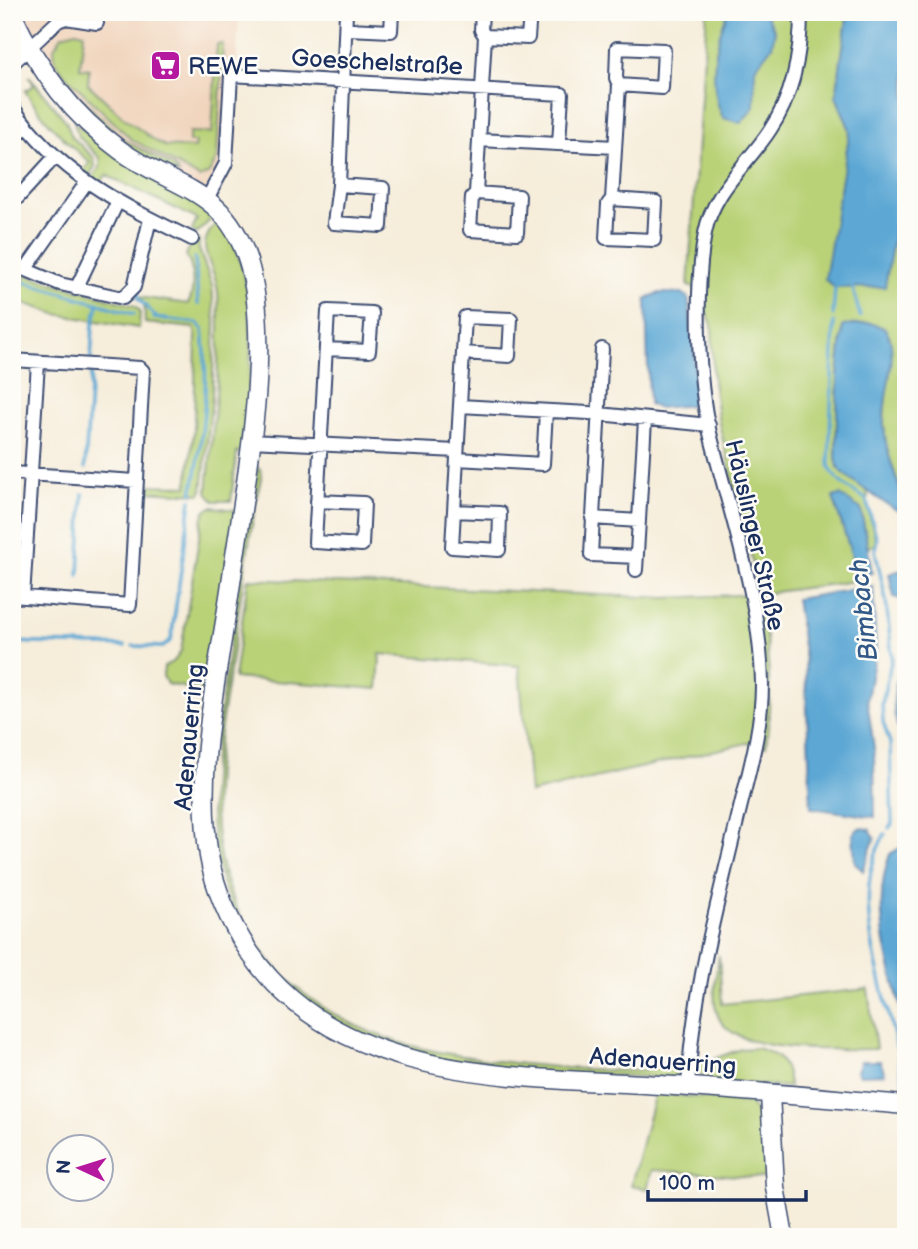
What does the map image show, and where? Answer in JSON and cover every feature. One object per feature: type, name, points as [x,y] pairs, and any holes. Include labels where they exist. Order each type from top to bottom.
[{"type":"main road","name":"Adenauerring","points":[[12,14],[55,88],[92,127],[124,153],[207,199],[234,229],[249,263],[253,282],[256,356],[250,440],[209,741],[205,805],[209,856],[218,891],[233,926],[253,958],[280,989],[312,1016],[346,1036],[400,1056],[468,1070],[904,1105]]},
{"type":"main road","points":[[770,1094],[775,1187],[784,1237]]},
{"type":"street","points":[[339,185],[383,188],[381,226],[334,223],[339,185],[348,29],[346,12]]},
{"type":"street","points":[[348,29],[391,31],[393,12]]},
{"type":"street","points":[[482,12],[481,30],[485,36],[482,89]]},
{"type":"street","points":[[485,36],[528,38],[530,12]]},
{"type":"street","name":"Häuslinger Straße","points":[[688,1087],[703,964],[754,748],[762,685],[747,581],[704,400],[700,319],[705,233],[712,208],[771,130],[781,109],[796,68],[800,12]]},
{"type":"street","points":[[12,64],[66,18],[97,23]]},
{"type":"street","points":[[612,199],[656,202],[654,240],[607,238],[608,204],[612,199],[619,85],[616,78],[617,48],[664,50],[662,88],[619,85]]},
{"type":"street","name":"Goeschelstraße","points":[[207,199],[226,163],[231,75],[562,94],[559,144]]},
{"type":"street","name":"Goeschelstraße","points":[[476,193],[519,196],[517,233],[470,230],[472,197],[476,193],[482,89]]},
{"type":"street","points":[[12,106],[26,127],[54,158],[86,183],[117,204],[192,239]]},
{"type":"street","points":[[12,139],[26,127]]},
{"type":"street","points":[[479,140],[615,146]]},
{"type":"street","points":[[12,204],[54,158]]},
{"type":"street","points":[[25,270],[86,183]]},
{"type":"street","points":[[76,289],[117,204]]},
{"type":"street","points":[[12,264],[76,289],[118,299],[132,292],[150,219]]},
{"type":"street","points":[[317,500],[364,503],[362,545],[315,542],[317,500],[320,445],[328,311],[372,313],[369,351],[326,349]]},
{"type":"street","points":[[454,511],[500,513],[499,550],[452,547],[457,455],[465,317],[511,319],[509,356],[463,353]]},
{"type":"street","points":[[602,349],[591,555],[637,564],[645,420]]},
{"type":"street","points":[[12,360],[140,368],[143,371],[130,605],[18,597],[32,474],[38,363]]},
{"type":"street","points":[[460,407],[546,411],[709,425]]},
{"type":"street","points":[[250,440],[542,464],[546,411]]},
{"type":"street","points":[[12,473],[136,481]]},
{"type":"street","points":[[592,518],[639,521]]},
{"type":"shaded area","points":[[16,12],[239,12],[236,70],[221,166],[201,198],[112,144],[31,54]]},
{"type":"green space","points":[[707,12],[848,12],[836,96],[850,130],[826,279],[898,210],[906,187],[906,504],[886,447],[884,422],[890,336],[870,323],[843,326],[838,375],[836,458],[839,469],[868,489],[867,505],[876,543],[868,548],[861,509],[833,497],[858,575],[855,581],[760,594],[719,423],[713,381],[712,324],[695,288],[688,286]]},
{"type":"green space","points":[[76,31],[84,33],[80,68],[89,69],[88,84],[124,118],[165,146],[194,148],[195,142],[189,142],[189,132],[212,133],[217,44],[223,44],[217,159],[209,173],[200,178],[131,139],[67,77],[55,61],[54,48],[62,35]]},
{"type":"green space","points":[[29,76],[66,121],[72,137],[94,158],[95,166],[89,176],[83,171],[90,162],[54,129],[25,91],[34,85]]},
{"type":"green space","points":[[59,77],[124,140],[174,167],[180,175],[147,160],[102,127]]},
{"type":"green space","points":[[74,122],[214,216],[196,234],[192,230],[197,219],[106,175],[100,184],[92,178],[100,167],[100,158],[78,136]]},
{"type":"green space","points":[[219,221],[234,245],[243,272],[249,301],[251,332],[244,453],[237,452],[231,501],[214,501],[207,492],[216,393],[219,318],[216,282],[205,247],[210,231]]},
{"type":"green space","points":[[193,239],[199,240],[199,249],[212,285],[215,322],[212,399],[202,490],[200,494],[141,491],[141,485],[187,486],[194,431],[194,328],[145,323],[144,304],[139,297],[188,304],[193,280],[186,255]]},
{"type":"green space","points":[[26,275],[135,306],[140,311],[139,328],[56,314],[12,299],[12,291]]},
{"type":"green space","points":[[258,468],[261,470],[261,478],[248,545],[223,713],[215,790],[220,858],[234,902],[255,941],[282,974],[316,1002],[354,1025],[397,1042],[468,1057],[566,1068],[640,1071],[674,1062],[686,1062],[684,1069],[674,1078],[488,1068],[416,1055],[358,1034],[314,1010],[291,992],[253,948],[227,894],[218,866],[211,809],[218,723]]},
{"type":"green space","points":[[212,507],[236,510],[210,692],[167,684],[163,676],[164,667],[175,660],[181,651],[202,520],[205,511]]},
{"type":"green space","points":[[248,579],[666,598],[760,594],[769,670],[766,746],[747,743],[530,793],[519,666],[380,654],[378,689],[234,678]]},
{"type":"green space","points":[[719,955],[722,1004],[868,989],[876,1049],[792,1048],[768,1045],[731,1031],[720,1020],[715,1005]]},
{"type":"green space","points":[[756,1048],[771,1053],[781,1061],[787,1072],[789,1087],[708,1081],[697,1071],[699,1064],[741,1049]]},
{"type":"green space","points":[[655,1093],[749,1103],[763,1121],[768,1178],[652,1170],[647,1189],[631,1185]]},
{"type":"water","points":[[728,12],[764,12],[775,31],[772,46],[755,68],[754,107],[741,123],[723,118],[715,93],[716,51]]},
{"type":"water","points":[[848,12],[906,12],[906,187],[898,210],[885,287],[835,288],[825,279],[850,130],[836,96]]},
{"type":"water","points":[[659,293],[682,293],[688,297],[694,347],[695,405],[657,408],[649,404],[646,299]]},
{"type":"water","points":[[870,323],[885,328],[892,350],[884,426],[889,455],[904,502],[899,511],[842,472],[838,468],[836,458],[838,375],[843,326]]},
{"type":"water","points":[[840,495],[861,509],[872,573],[858,575],[833,497]]},
{"type":"water","points":[[901,570],[906,601],[894,597],[889,574]]},
{"type":"water","points":[[873,586],[876,650],[867,699],[874,748],[875,817],[811,808],[805,660],[796,599]]},
{"type":"water","points":[[906,648],[906,743],[896,720],[894,696]]},
{"type":"water","points":[[859,828],[869,829],[875,837],[863,871],[855,863],[853,834]]},
{"type":"water","points":[[906,844],[906,1028],[889,964],[882,919],[882,897],[890,854]]},
{"type":"water","points":[[861,1061],[880,1061],[885,1074],[860,1075],[857,1071]]},
{"type":"waterway","points":[[195,258],[198,304]]},
{"type":"waterway","points":[[18,280],[134,314]]},
{"type":"waterway","points":[[12,294],[20,281]]},
{"type":"waterway","name":"Bimbach","points":[[833,315],[835,288]]},
{"type":"waterway","points":[[853,289],[860,316]]},
{"type":"waterway","points":[[138,291],[138,298],[157,318]]},
{"type":"waterway","points":[[91,360],[93,325],[98,304]]},
{"type":"waterway","points":[[154,318],[197,323],[203,329],[204,412],[192,493]]},
{"type":"waterway","name":"Bimbach","points":[[834,322],[829,465],[839,481],[866,499],[877,539],[875,550],[886,600],[892,657],[882,704],[883,722],[890,743],[892,824],[889,828]]},
{"type":"waterway","points":[[85,468],[91,373]]},
{"type":"waterway","points":[[79,575],[83,494]]},
{"type":"waterway","points":[[133,646],[163,647],[171,640],[191,500]]},
{"type":"waterway","points":[[12,642],[125,646]]},
{"type":"waterway","name":"Bimbach","points":[[885,834],[874,859],[869,885],[869,912],[877,969],[897,1049]]},
{"type":"waterway","name":"Bimbach","points":[[898,1057],[906,1094]]},
{"type":"place","name":"REWE","points":[[165,66]]}]
